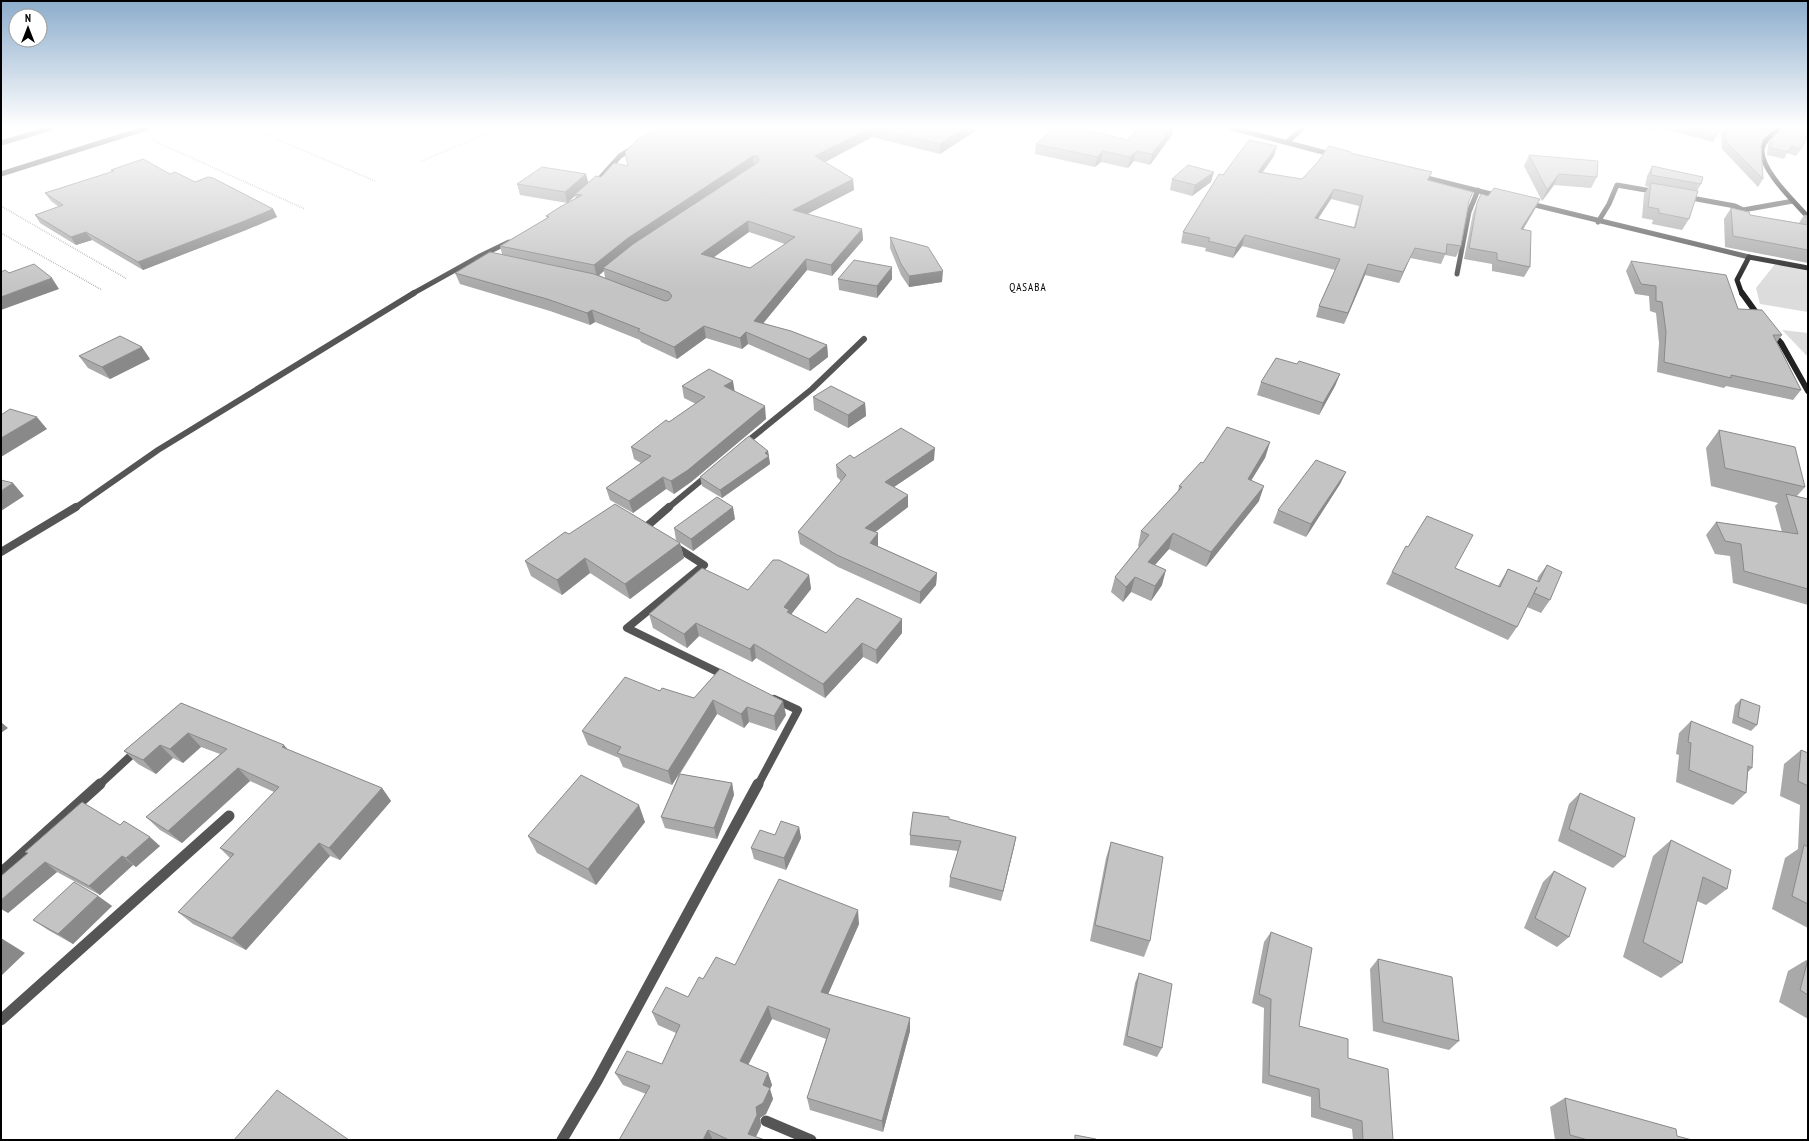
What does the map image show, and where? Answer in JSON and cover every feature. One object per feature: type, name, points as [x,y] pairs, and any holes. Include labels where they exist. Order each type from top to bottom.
[{"type":"street","points":[[586,192],[596,181]]},
{"type":"street","points":[[1441,181],[1507,198]]},
{"type":"street","points":[[1778,181],[1793,201],[1805,209],[1808,216]]},
{"type":"street","points":[[1598,222],[1618,185],[1665,194]]},
{"type":"street","points":[[1457,274],[1469,212],[1478,190]]},
{"type":"street","points":[[1680,196],[1735,206],[1743,210],[1793,201]]},
{"type":"street","points":[[1522,202],[1598,222],[1808,268]]},
{"type":"street","points":[[1,552],[82,504],[158,450],[410,296],[480,256],[514,240]]},
{"type":"street","points":[[480,256],[494,259]]},
{"type":"street","points":[[1749,256],[1737,280],[1743,296],[1781,343],[1808,391]]},
{"type":"street","points":[[738,450],[812,389],[864,339]]},
{"type":"street","points":[[719,465],[646,527],[704,565],[627,628],[734,680]]},
{"type":"street","points":[[562,1140],[598,1081],[798,710],[763,693]]},
{"type":"street","points":[[1,873],[143,744]]},
{"type":"street","points":[[1,1020],[229,816]]},
{"type":"street","points":[[766,1121],[812,1140]]},
{"type":"path","points":[[243,181],[305,209]]},
{"type":"path","points":[[1,206],[127,279]]},
{"type":"path","points":[[1,233],[102,290]]},
{"type":"shaded area","points":[[1775,264],[1808,271],[1808,312],[1760,304],[1756,288]]},
{"type":"shaded area","points":[[1782,330],[1808,333],[1808,357]]},
{"type":"building","points":[[82,181],[219,181],[273,209],[138,262],[86,232],[71,237],[35,215],[63,205],[45,193]]},
{"type":"building","points":[[521,181],[578,181],[565,192],[517,184]]},
{"type":"building","points":[[590,181],[715,181],[628,238],[594,265],[500,246],[549,217],[546,216],[560,207],[582,195],[575,194]]},
{"type":"building","points":[[729,181],[849,181],[793,210],[862,229],[831,265],[806,259],[754,321],[791,331],[827,345],[809,359],[746,332],[740,338],[704,326],[674,347],[638,331],[640,329],[592,310],[587,313],[547,299],[455,273],[490,252],[594,274],[665,301],[669,300],[672,296],[669,292],[603,268],[633,244]],"holes":[[[748,221],[795,237],[750,268],[701,254]]]},
{"type":"building","points":[[1181,181],[1200,181],[1195,185]]},
{"type":"building","points":[[1215,181],[1432,181],[1473,192],[1469,201],[1461,246],[1447,244],[1446,254],[1415,248],[1403,272],[1368,264],[1348,313],[1319,306],[1340,259],[1245,235],[1236,248],[1208,241],[1210,238],[1183,232]],"holes":[[[1334,189],[1363,196],[1355,228],[1315,218]]]},
{"type":"building","points":[[1542,181],[1554,181],[1547,190]]},
{"type":"building","points":[[1686,181],[1702,181],[1701,184]]},
{"type":"building","points":[[1651,183],[1698,191],[1689,219],[1659,213],[1659,209],[1648,207]]},
{"type":"building","points":[[1494,188],[1540,199],[1521,229],[1531,231],[1530,267],[1497,260],[1497,253],[1469,248],[1477,203],[1481,194],[1488,196]]},
{"type":"building","points":[[1731,208],[1749,212],[1750,215],[1808,225],[1808,250],[1733,236]]},
{"type":"building","points":[[890,237],[928,247],[943,271],[909,276],[901,264]]},
{"type":"building","points":[[854,260],[892,267],[877,286],[838,279]]},
{"type":"building","points":[[1631,261],[1726,275],[1738,309],[1762,310],[1782,335],[1773,335],[1801,390],[1731,375],[1731,378],[1664,362],[1666,332],[1662,302],[1656,301],[1656,286],[1641,284]]},
{"type":"building","points":[[34,264],[52,278],[1,297],[1,272],[5,270],[9,273]]},
{"type":"building","points":[[120,336],[142,347],[102,367],[79,356]]},
{"type":"building","points":[[1276,358],[1297,364],[1299,361],[1340,374],[1323,403],[1261,382]]},
{"type":"building","points":[[709,369],[733,381],[724,386],[765,406],[688,470],[671,481],[663,477],[629,501],[606,488],[651,456],[631,447],[666,420],[669,422],[705,397],[682,386]]},
{"type":"building","points":[[831,386],[865,403],[848,415],[813,397]]},
{"type":"building","points":[[10,409],[37,417],[1,438],[1,415]]},
{"type":"building","points":[[1227,427],[1270,442],[1248,479],[1264,486],[1211,552],[1173,533],[1148,562],[1166,570],[1155,586],[1135,577],[1126,587],[1115,577],[1149,535],[1141,531],[1182,487],[1179,486],[1201,462],[1203,463]]},
{"type":"building","points":[[901,428],[935,448],[885,482],[908,495],[865,528],[878,533],[870,543],[937,573],[920,592],[837,555],[798,532],[846,475],[836,465],[850,455],[854,458]]},
{"type":"building","points":[[1719,430],[1795,447],[1805,487],[1725,468]]},
{"type":"building","points":[[749,436],[768,451],[765,453],[769,456],[720,490],[700,477]]},
{"type":"building","points":[[1316,460],[1346,472],[1311,524],[1278,510]]},
{"type":"building","points":[[1,480],[13,483],[1,491]]},
{"type":"building","points":[[1786,494],[1808,499],[1808,589],[1744,571],[1741,544],[1725,541],[1716,522],[1798,534]]},
{"type":"building","points":[[717,497],[733,507],[691,539],[674,528]]},
{"type":"building","points":[[615,504],[680,543],[625,584],[585,558],[557,580],[525,561],[565,532],[569,534]]},
{"type":"building","points":[[1427,516],[1473,535],[1455,568],[1500,587],[1508,569],[1539,582],[1547,565],[1562,572],[1550,600],[1534,593],[1517,627],[1392,572],[1406,546],[1408,547]]},
{"type":"building","points":[[773,560],[779,560],[809,575],[784,607],[789,610],[787,612],[826,633],[857,598],[902,619],[876,650],[862,643],[823,684],[754,644],[750,649],[696,623],[684,634],[649,614],[702,568],[748,590]]},
{"type":"building","points":[[720,669],[783,701],[774,716],[747,707],[741,714],[713,700],[668,771],[617,753],[621,747],[582,731],[625,677],[660,691],[662,688],[694,698]]},
{"type":"building","points":[[1741,699],[1760,706],[1757,725],[1738,717]]},
{"type":"building","points":[[181,703],[284,745],[282,747],[382,788],[329,848],[319,843],[232,938],[178,912],[234,854],[220,848],[279,787],[238,768],[168,831],[146,817],[227,749],[188,733],[170,749],[160,745],[143,760],[124,751]]},
{"type":"building","points":[[1691,721],[1753,746],[1752,768],[1748,766],[1746,793],[1689,770],[1691,743],[1688,742]]},
{"type":"building","points":[[1801,750],[1808,753],[1808,786],[1798,781]]},
{"type":"building","points":[[680,774],[732,783],[714,828],[661,817]]},
{"type":"building","points":[[581,775],[639,805],[588,869],[528,836]]},
{"type":"building","points":[[1580,793],[1635,818],[1625,857],[1569,829]]},
{"type":"building","points":[[82,802],[120,825],[124,821],[150,837],[126,858],[122,856],[89,886],[45,862],[1,900],[1,876],[28,853],[25,852]]},
{"type":"building","points":[[913,812],[949,817],[949,819],[1016,837],[1003,891],[950,877],[961,841],[910,835]]},
{"type":"building","points":[[781,821],[799,827],[784,858],[751,848],[760,830],[775,835]]},
{"type":"building","points":[[1671,840],[1731,870],[1727,889],[1703,877],[1682,963],[1643,942]]},
{"type":"building","points":[[1111,842],[1163,857],[1150,941],[1095,925]]},
{"type":"building","points":[[1804,845],[1808,847],[1808,904],[1792,896]]},
{"type":"building","points":[[1554,871],[1586,888],[1569,937],[1535,918]]},
{"type":"building","points":[[779,879],[858,910],[821,992],[910,1018],[882,1121],[807,1098],[830,1029],[768,1006],[740,1061],[768,1073],[763,1085],[770,1088],[763,1103],[756,1107],[757,1115],[748,1134],[765,1140],[729,1140],[708,1130],[703,1140],[619,1140],[650,1086],[615,1073],[627,1051],[662,1064],[680,1025],[652,1012],[666,987],[688,997],[699,977],[703,979],[716,957],[735,965]]},
{"type":"building","points":[[74,882],[98,896],[58,934],[33,920]]},
{"type":"building","points":[[1271,932],[1312,948],[1299,1026],[1348,1039],[1348,1058],[1388,1069],[1393,1140],[1363,1140],[1362,1121],[1320,1108],[1319,1089],[1269,1075],[1271,999],[1259,994]]},
{"type":"building","points":[[1378,959],[1452,977],[1459,1041],[1383,1022]]},
{"type":"building","points":[[1808,959],[1808,995],[1800,990]]},
{"type":"building","points":[[1139,973],[1172,984],[1162,1048],[1127,1036]]},
{"type":"building","points":[[277,1090],[349,1140],[234,1140]]},
{"type":"building","points":[[1565,1098],[1676,1129],[1677,1136],[1692,1140],[1588,1140],[1570,1135]]},
{"type":"building","points":[[1075,1135],[1096,1139],[1096,1140],[1075,1140]]},
{"type":"district","name":"QASABA","points":[[1028,287]]}]
